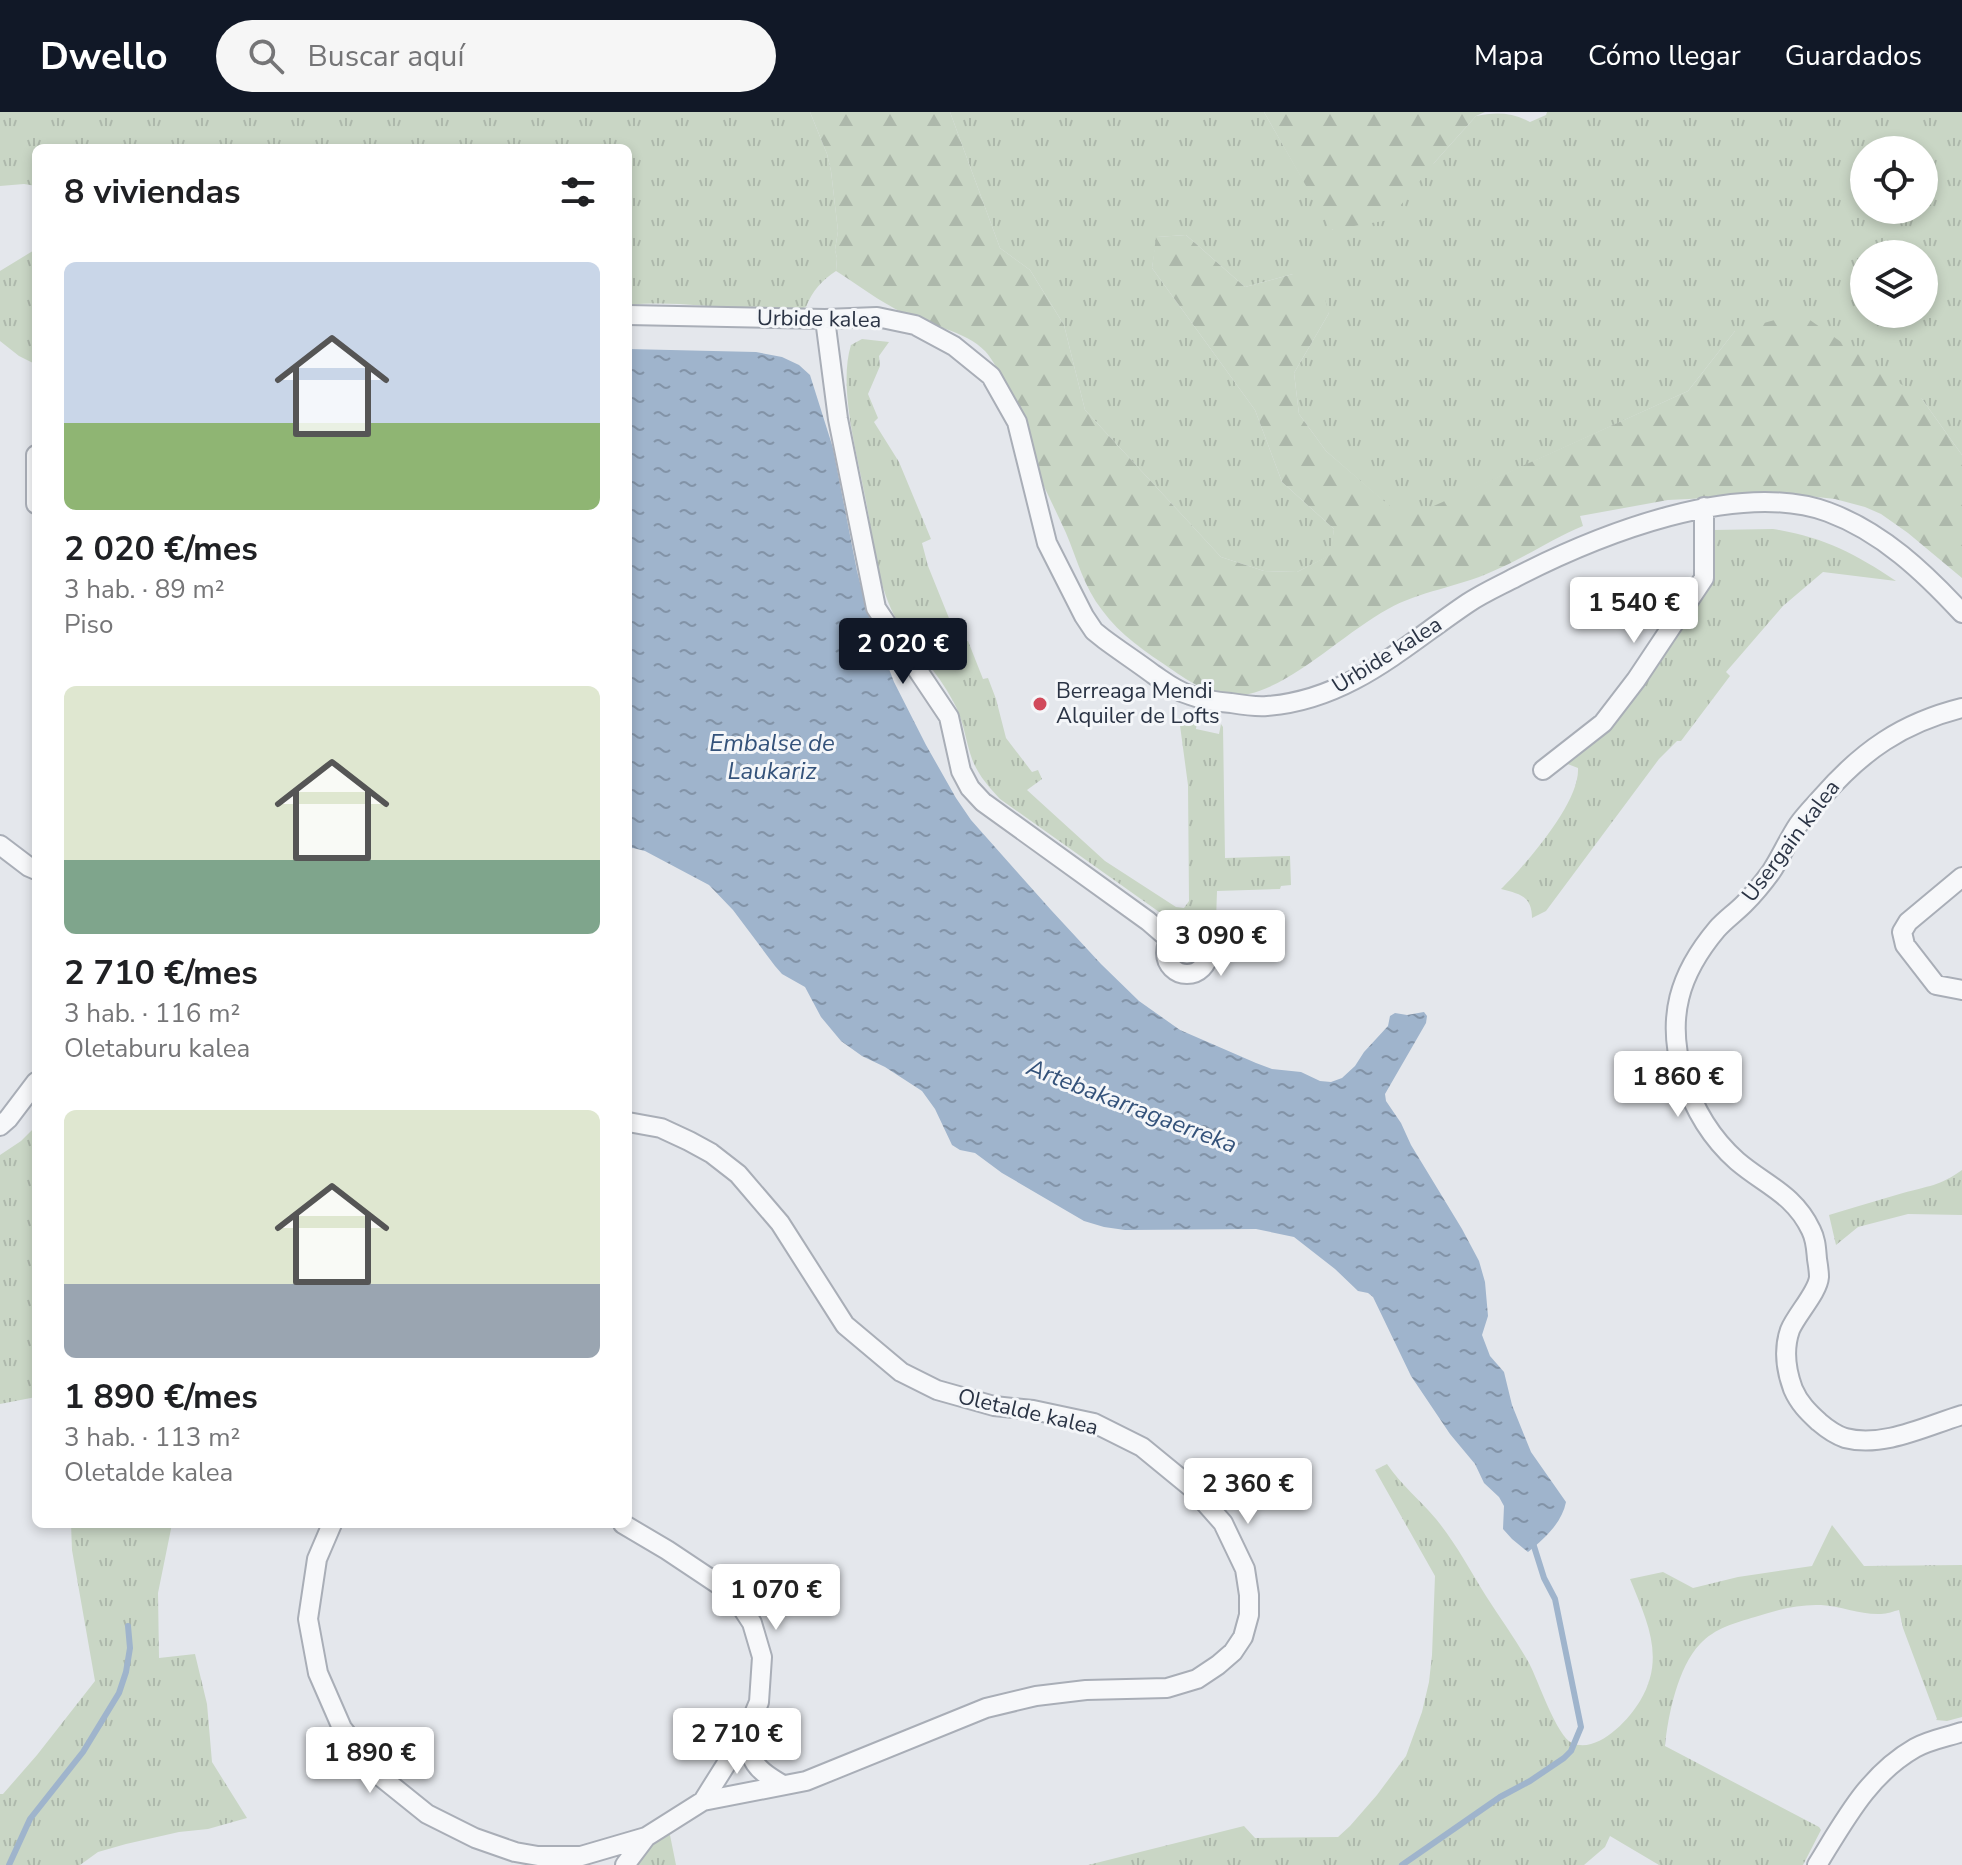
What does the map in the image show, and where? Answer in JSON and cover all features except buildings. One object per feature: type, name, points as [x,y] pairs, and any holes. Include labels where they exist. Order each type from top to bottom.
[{"type":"street","name":"Urbide kalea","points":[[632,315],[825,319],[877,317],[915,325],[954,346],[985,370],[1017,422],[1047,543],[1089,624],[1104,639],[1175,689],[1209,701],[1265,706],[1293,702],[1344,687],[1412,644],[1470,601],[1555,557],[1645,523],[1704,507],[1754,502],[1791,503],[1827,511],[1861,527],[1892,547],[1962,613]]},
{"type":"street","points":[[825,319],[838,419],[876,608],[949,717],[961,771],[970,788],[983,802],[1170,940]]},
{"type":"street","points":[[1543,770],[1603,723],[1636,680],[1704,578],[1704,507]]},
{"type":"street","name":"Usergain kalea","points":[[1961,706],[1891,735],[1845,771],[1800,823],[1771,871],[1746,902],[1718,928],[1684,979],[1678,997],[1675,1035],[1683,1076],[1709,1130],[1738,1162],[1797,1206],[1816,1240],[1819,1280],[1790,1330],[1785,1356],[1796,1396],[1806,1411],[1843,1438],[1867,1440],[1899,1436],[1962,1415]]},
{"type":"street","points":[[0,845],[32,868]]},
{"type":"street","points":[[1962,877],[1908,922],[1902,932],[1905,945],[1936,985],[1962,990]]},
{"type":"street","points":[[0,1126],[32,1087]]},
{"type":"street","name":"Oletalde kalea","points":[[330,1528],[317,1559],[308,1619],[318,1673],[342,1728],[381,1777],[427,1814],[475,1838],[515,1852],[572,1861],[646,1837],[703,1801],[806,1781],[986,1708],[1036,1696],[1086,1690],[1167,1688],[1197,1679],[1233,1652],[1243,1637],[1249,1615],[1245,1569],[1223,1523],[1192,1488],[1142,1447],[1094,1423],[1033,1410],[994,1406],[937,1390],[901,1372],[845,1325],[780,1223],[738,1174],[689,1141],[661,1128],[632,1123]]},
{"type":"street","points":[[630,1528],[733,1594],[752,1623],[762,1657],[759,1702],[747,1731],[703,1801]]},
{"type":"street","points":[[747,1731],[749,1751],[757,1768],[783,1785]]},
{"type":"street","points":[[1817,1865],[1856,1801],[1883,1770],[1917,1746],[1962,1732]]},
{"type":"street","name":"Oletalde kalea","points":[[625,1865],[646,1837]]},
{"type":"green space","points":[[0,112],[810,112],[831,171],[838,231],[836,271],[818,286],[806,307],[800,309],[632,305],[632,144],[32,144],[32,185],[0,186]]},
{"type":"green space","points":[[810,112],[950,112],[1000,248],[1030,270],[1064,325],[1085,410],[1221,557],[1264,571],[1297,572],[1330,555],[1334,529],[1282,482],[1255,410],[1152,268],[1156,237],[1186,235],[1245,287],[1293,274],[1318,275],[1329,313],[1294,373],[1299,414],[1326,451],[1405,519],[1688,391],[1735,331],[1800,313],[1922,399],[1962,455],[1962,578],[1881,514],[1835,499],[1791,494],[1668,500],[1580,516],[1583,526],[1503,567],[1388,609],[1267,688],[1228,696],[1198,686],[1134,642],[1109,619],[1096,601],[1034,463],[1003,381],[985,351],[968,338],[894,308],[836,271],[838,231],[831,171]]},
{"type":"green space","points":[[950,112],[1264,112],[1332,230],[1434,163],[1476,116],[1503,114],[1530,122],[1547,112],[1962,112],[1962,455],[1922,399],[1735,331],[1688,391],[1405,520],[1326,451],[1299,414],[1294,373],[1329,313],[1293,274],[1245,287],[1186,235],[1157,237],[1152,268],[1255,410],[1282,482],[1334,529],[1331,555],[1297,572],[1264,571],[1221,557],[1085,410],[1064,325],[1030,270],[1000,248]]},
{"type":"green space","points":[[1264,112],[1485,112],[1476,116],[1434,163],[1389,220],[1331,230]]},
{"type":"green space","points":[[32,251],[32,362],[0,341],[0,271]]},
{"type":"green space","points":[[862,339],[889,342],[879,356],[880,366],[868,394],[878,418],[874,422],[899,462],[931,539],[922,543],[928,566],[959,643],[968,641],[983,679],[988,678],[1006,738],[1032,772],[1038,770],[1042,779],[1027,790],[1105,861],[1176,907],[1184,908],[1189,901],[1188,785],[1179,718],[1197,721],[1196,729],[1219,734],[1221,724],[1225,858],[1290,856],[1291,885],[1281,886],[1280,889],[1217,891],[1216,921],[1169,919],[1000,799],[984,780],[972,759],[953,701],[900,626],[883,587],[848,399],[851,345]]},
{"type":"green space","points":[[1773,529],[1838,548],[1896,581],[1823,572],[1783,606],[1726,672],[1730,676],[1681,741],[1677,741],[1659,759],[1546,911],[1532,918],[1530,905],[1524,897],[1501,889],[1549,833],[1570,798],[1578,768],[1565,763],[1617,718],[1659,662],[1706,581],[1713,558],[1713,530]]},
{"type":"green space","points":[[32,1130],[32,1398],[0,1404],[0,1155]]},
{"type":"green space","points":[[1962,1170],[1962,1215],[1908,1214],[1858,1227],[1836,1245],[1829,1215],[1934,1185]]},
{"type":"green space","points":[[1387,1464],[1436,1519],[1456,1547],[1524,1654],[1554,1720],[1572,1743],[1591,1744],[1611,1734],[1635,1709],[1648,1685],[1653,1655],[1651,1640],[1630,1579],[1663,1572],[1693,1588],[1738,1577],[1812,1566],[1832,1525],[1864,1566],[1962,1565],[1962,1717],[1936,1720],[1899,1610],[1874,1614],[1821,1605],[1796,1607],[1726,1627],[1700,1644],[1680,1678],[1665,1746],[1819,1827],[1821,1830],[1803,1865],[1659,1865],[1610,1836],[1605,1847],[1584,1865],[1088,1865],[1244,1826],[1255,1838],[1338,1837],[1377,1795],[1406,1756],[1422,1712],[1432,1655],[1435,1576],[1375,1470]]},
{"type":"green space","points":[[71,1528],[171,1528],[158,1593],[159,1658],[195,1654],[207,1704],[212,1762],[247,1818],[208,1829],[126,1844],[98,1852],[80,1865],[0,1865],[0,1794],[37,1755],[95,1681],[72,1550]]},
{"type":"green space","points":[[669,1830],[676,1865],[633,1865],[646,1849]]},
{"type":"water","name":"Embalse de Laukariz","points":[[632,349],[756,352],[782,357],[799,365],[810,375],[833,448],[868,614],[894,682],[926,745],[971,820],[1101,964],[1139,1001],[1180,1030],[1272,1069],[1301,1072],[1320,1081],[1331,1082],[1342,1078],[1355,1066],[1388,1026],[1390,1016],[1424,1012],[1427,1016],[1426,1023],[1385,1094],[1386,1101],[1479,1261],[1485,1282],[1488,1316],[1482,1335],[1490,1356],[1504,1372],[1512,1405],[1531,1452],[1566,1502],[1556,1524],[1528,1552],[1512,1539],[1503,1529],[1504,1506],[1499,1497],[1484,1483],[1475,1464],[1450,1434],[1411,1376],[1373,1297],[1358,1291],[1294,1237],[1256,1229],[1125,1230],[1104,1227],[1084,1221],[1002,1173],[975,1153],[960,1150],[952,1145],[935,1109],[922,1091],[841,1041],[821,1017],[805,987],[782,974],[733,910],[709,885],[645,851],[633,848]]},
{"type":"waterway","name":"Artebakarragaerreka","points":[[1402,1865],[1500,1797],[1564,1758],[1571,1751],[1581,1727],[1555,1599],[1544,1578],[1532,1540]]},
{"type":"waterway","points":[[9,1865],[30,1819],[83,1752],[119,1693],[130,1648],[128,1626]]},
{"type":"place","name":"Berreaga Mendi Alquiler de Lofts","points":[[1040,704]]}]
